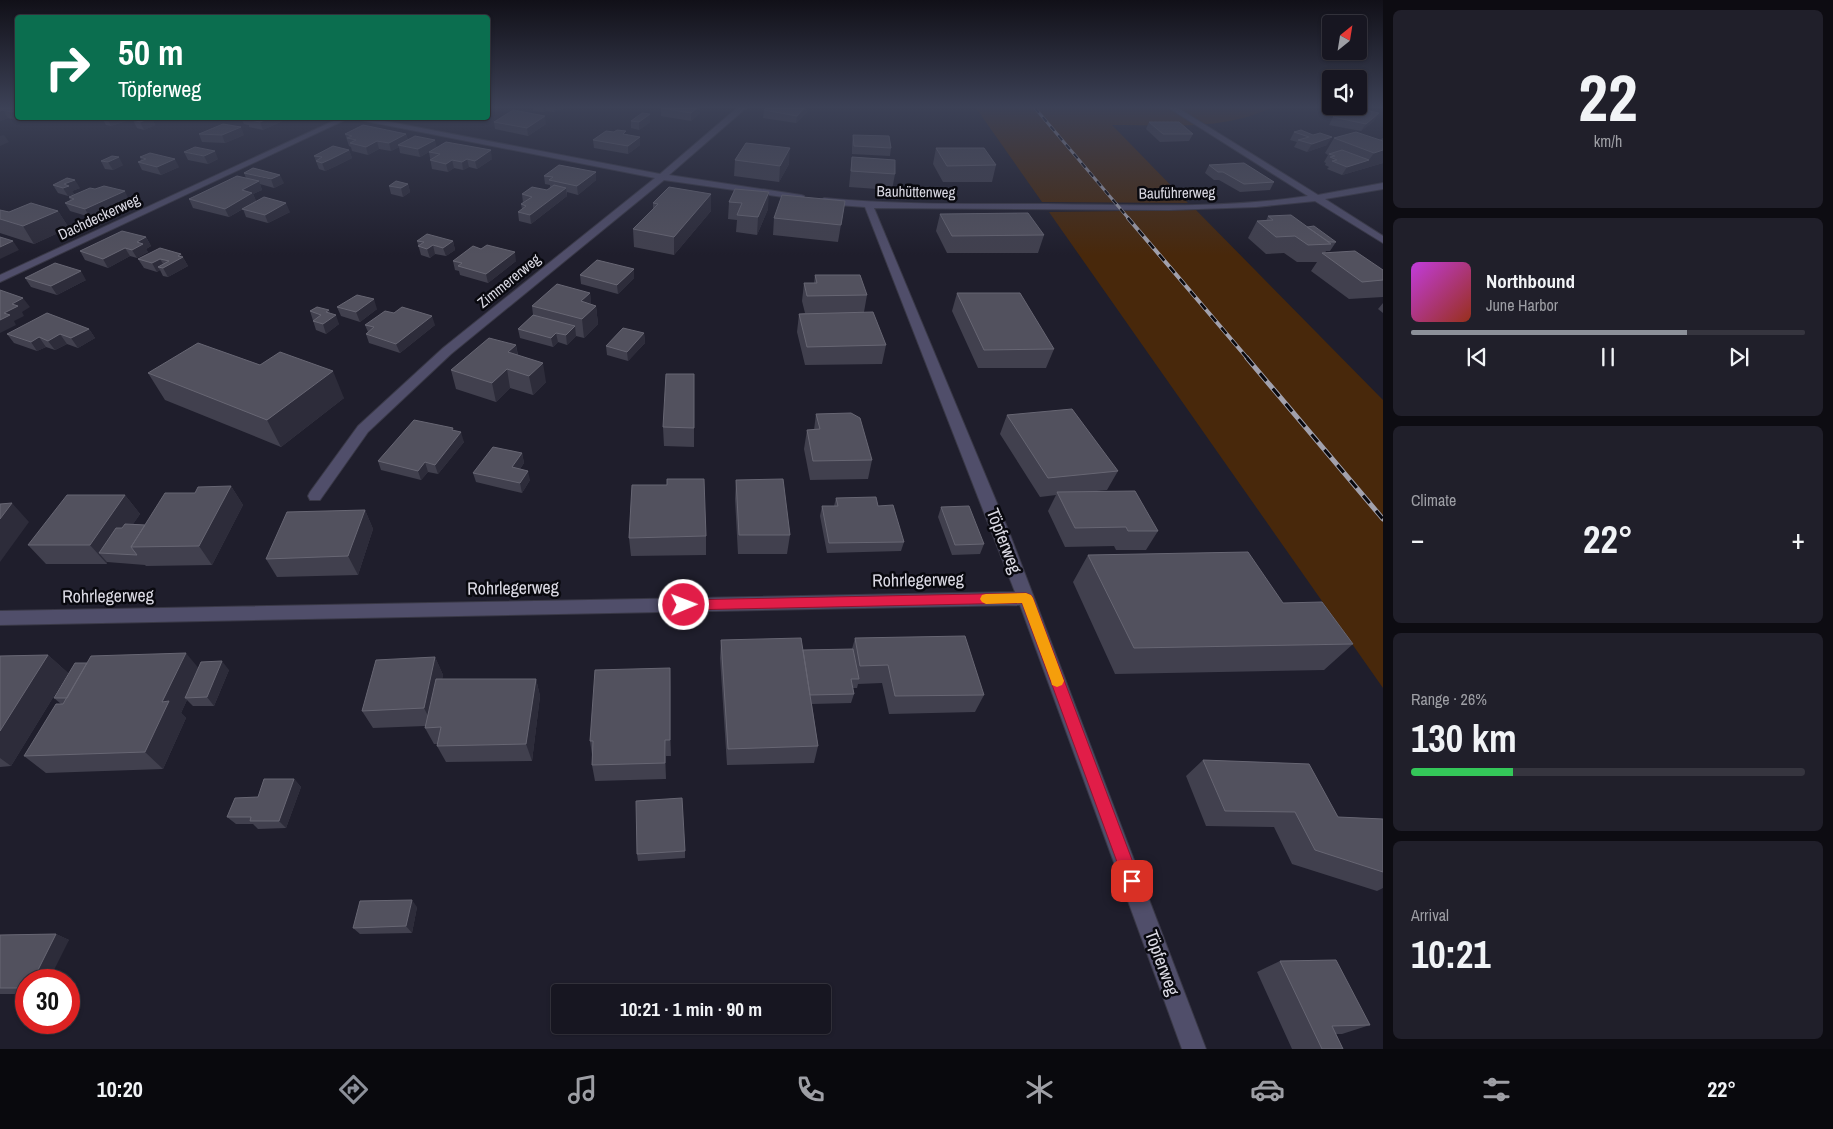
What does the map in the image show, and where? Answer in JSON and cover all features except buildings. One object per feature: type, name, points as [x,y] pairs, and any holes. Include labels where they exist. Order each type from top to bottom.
[{"type":"street","name":"Dachdeckerweg","points":[[0,278],[261,157]]},
{"type":"street","name":"Bauhüttenweg","points":[[559,157],[662,177],[776,195],[869,206],[1120,208]]},
{"type":"street","name":"Zimmererweg","points":[[315,496],[363,429],[447,351],[685,157]]},
{"type":"street","points":[[1251,157],[1383,240]]},
{"type":"street","name":"Bauführerweg","points":[[1120,208],[1205,206],[1318,199],[1383,186]]},
{"type":"street","name":"Töpferweg","points":[[869,206],[1026,598],[1194,1049]]},
{"type":"street","name":"Rohrlegerweg","points":[[0,618],[1026,598]]},
{"type":"shaded area","points":[[1010,157],[1143,157],[1188,203],[1042,202]]},
{"type":"shaded area","points":[[1196,210],[1383,400],[1383,688],[1049,212]]},
{"type":"railway","points":[[1076,157],[1129,219]]},
{"type":"railway","points":[[1128,218],[1248,359]]},
{"type":"railway","points":[[1247,358],[1383,519]]},
{"type":"slow traffic","points":[[986,599],[1026,598],[1057,681]]},
{"type":"route","points":[[684,605],[1026,598],[1132,881]]}]
